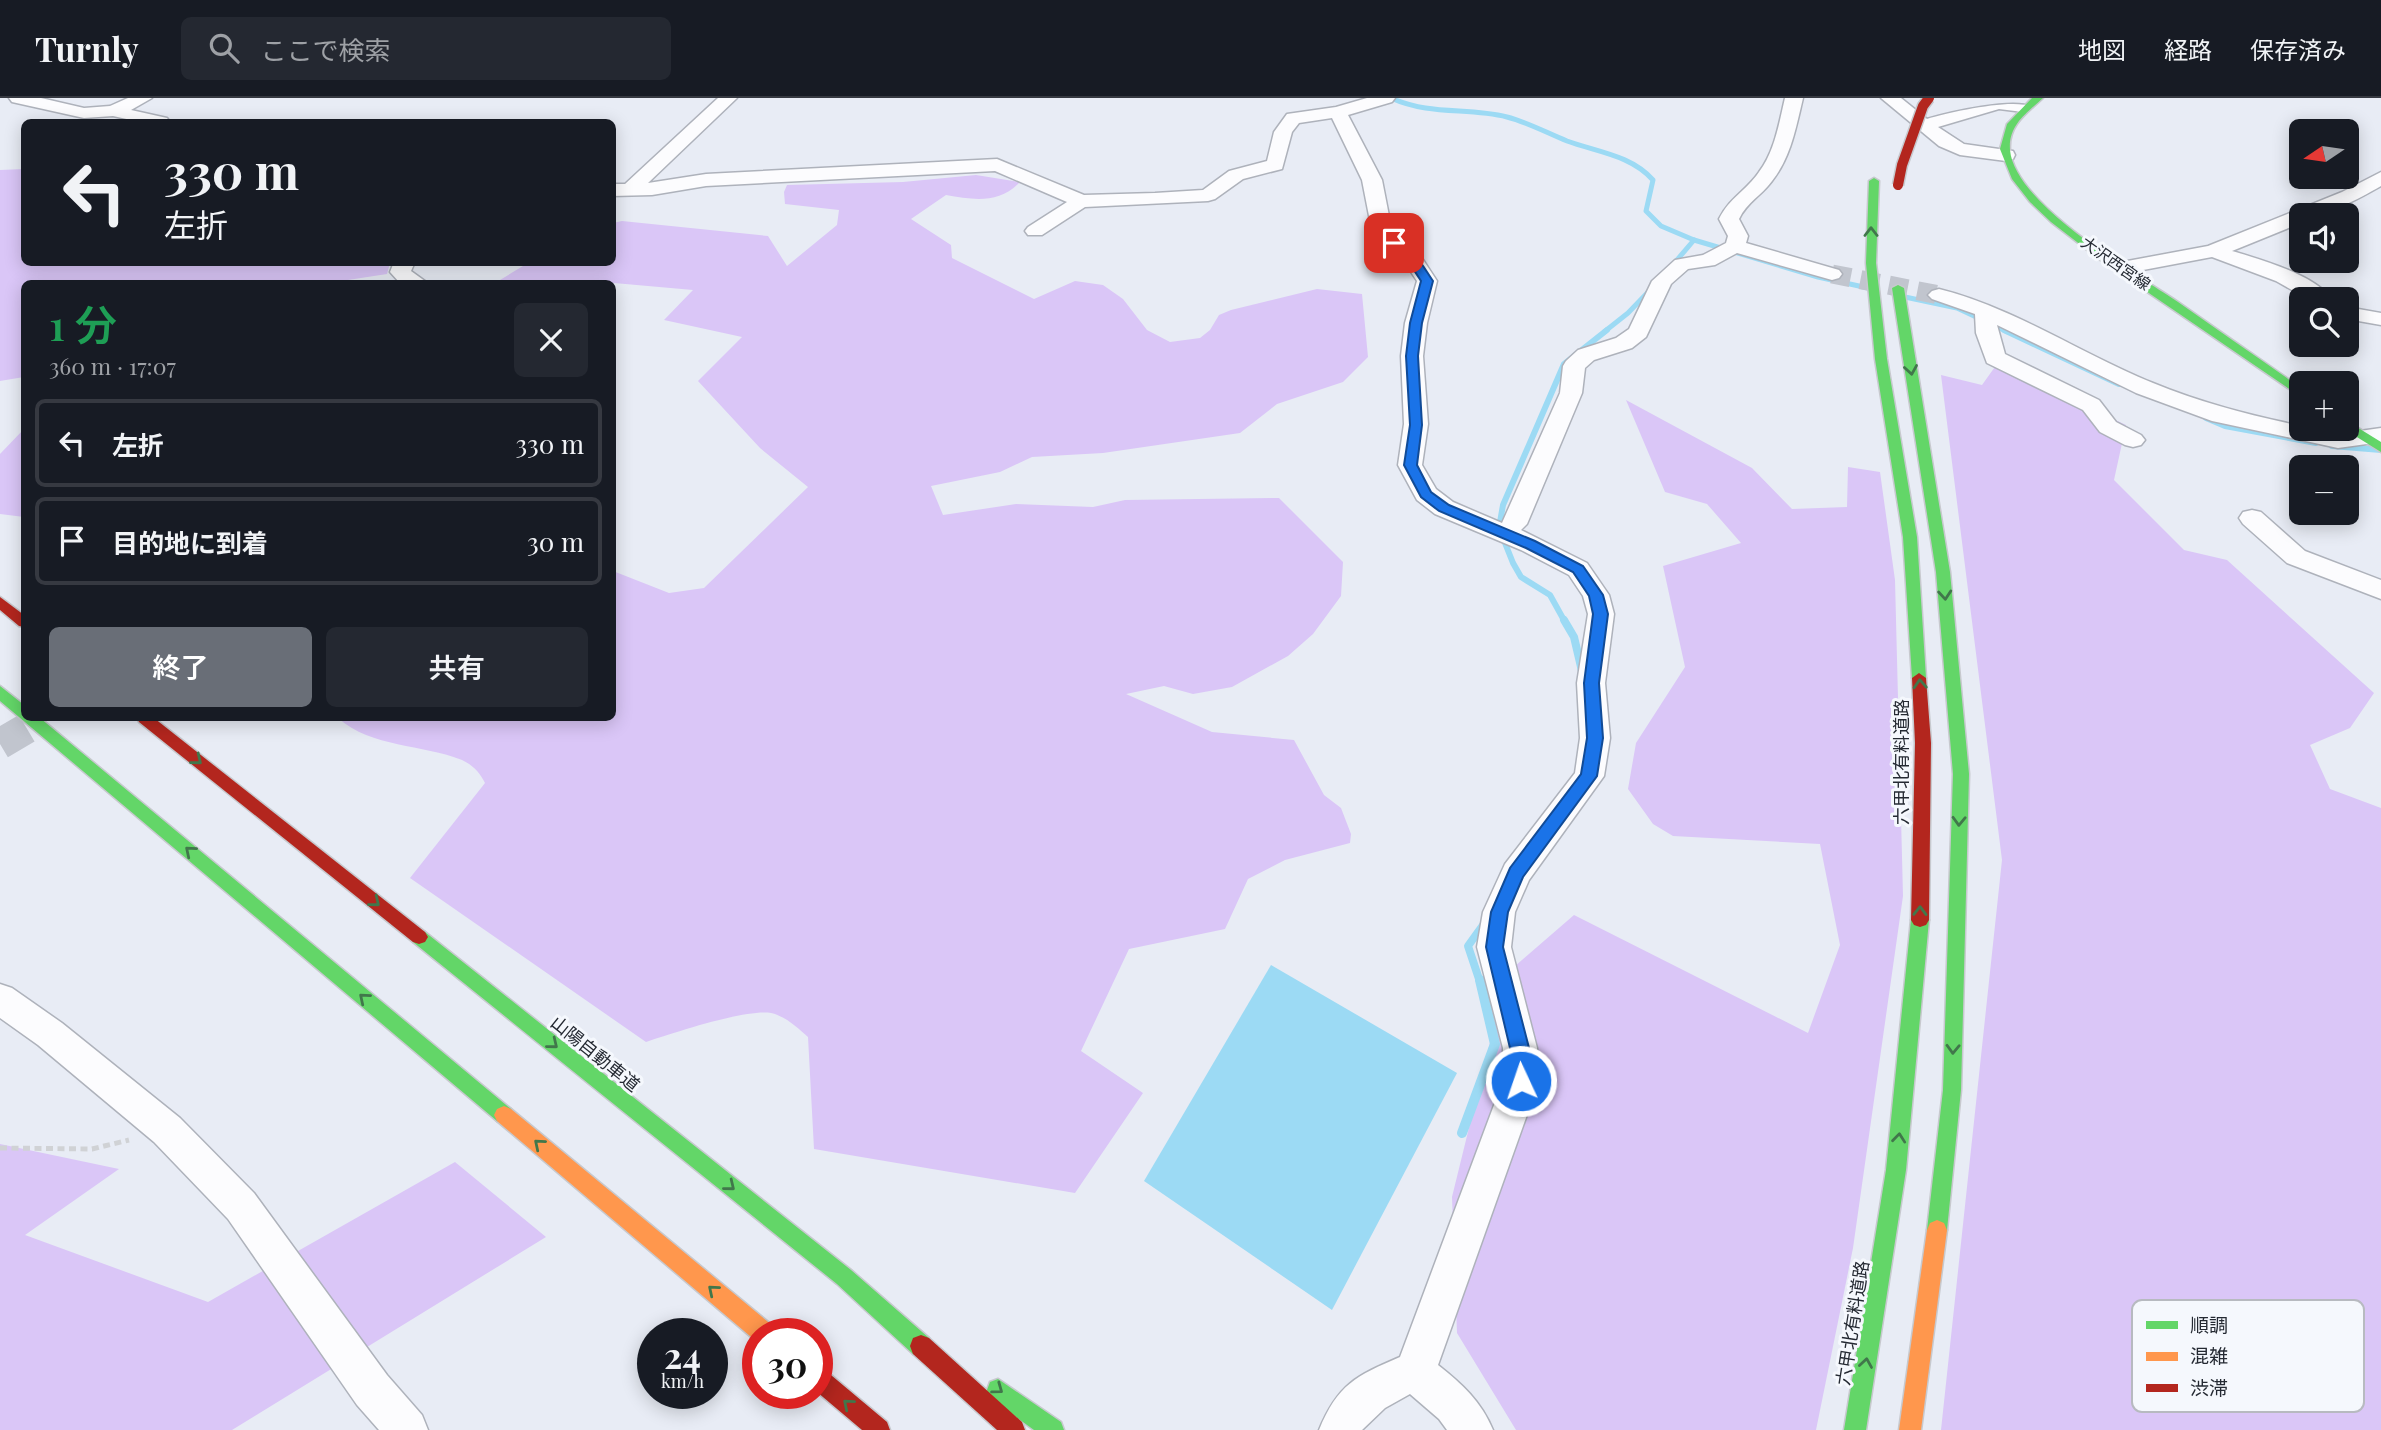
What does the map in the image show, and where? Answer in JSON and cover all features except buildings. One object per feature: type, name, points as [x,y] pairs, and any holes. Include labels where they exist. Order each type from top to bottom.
[{"type":"main road","points":[[1894,123],[1905,98]]},
{"type":"main road","points":[[1898,191],[1902,165],[1923,106],[1929,98]]},
{"type":"main road","points":[[2006,155],[2007,134],[2031,102]]},
{"type":"main road","name":"大沢西宮線","points":[[2006,155],[2017,177],[2037,203],[2072,233],[2289,385]]},
{"type":"main road","name":"六甲北有料道路","points":[[1855,1430],[1896,1170],[1917,955],[1923,743],[1910,537],[1881,359],[1874,290],[1871,219],[1876,175]]},
{"type":"main road","points":[[1896,270],[1943,572],[1961,774],[1952,1090],[1933,1273],[1910,1430]]},
{"type":"main road","points":[[0,602],[21,620]]},
{"type":"main road","points":[[0,692],[21,710]]},
{"type":"main road","points":[[34,721],[746,1318]]},
{"type":"main road","name":"山陽自動車道","points":[[148,721],[844,1277],[1014,1430]]},
{"type":"main road","points":[[844,1277],[1053,1430]]},
{"type":"main road","points":[[833,1391],[879,1430]]},
{"type":"street","points":[[18,98],[84,113],[113,111],[148,119]]},
{"type":"street","points":[[113,111],[143,98]]},
{"type":"street","points":[[621,190],[728,98]]},
{"type":"street","points":[[1514,523],[1571,393],[1574,366],[1586,355],[1624,343],[1638,332],[1662,281],[1682,264],[1708,261],[1729,249],[1738,236],[1729,219],[1736,201],[1767,176],[1785,136],[1794,98]]},
{"type":"street","points":[[1890,98],[1945,142],[1960,149],[2006,155]]},
{"type":"street","points":[[621,190],[706,180],[997,165],[1081,201],[1208,195],[1236,176],[1275,165],[1283,132],[1293,118],[1338,112],[1383,99]]},
{"type":"street","points":[[1923,126],[1998,104],[2031,102]]},
{"type":"street","points":[[1338,112],[1372,180],[1380,221],[1394,243],[1413,259],[1427,281],[1416,323],[1412,356],[1416,425],[1410,465],[1426,494],[1444,508],[1530,544],[1578,569],[1596,595],[1601,614],[1591,683],[1595,738],[1589,776],[1516,873],[1499,912],[1494,947],[1520,1048],[1521,1081],[1415,1372]]},
{"type":"street","points":[[2333,203],[2381,178]]},
{"type":"street","points":[[1035,232],[1081,201]]},
{"type":"street","points":[[2122,268],[2213,251],[2289,221]]},
{"type":"street","points":[[1729,249],[1832,274]]},
{"type":"street","points":[[2213,251],[2280,274],[2305,287]]},
{"type":"street","points":[[403,266],[400,272],[409,280]]},
{"type":"street","points":[[1939,295],[1986,319],[2144,388],[2220,416],[2337,441],[2369,437]]},
{"type":"street","points":[[2359,315],[2381,319]]},
{"type":"street","points":[[1986,319],[1995,358],[2091,405],[2108,427],[2133,440]]},
{"type":"street","points":[[2252,518],[2296,557],[2381,590]]},
{"type":"street","points":[[0,999],[50,1034],[167,1130],[241,1206],[373,1390],[407,1430]]},
{"type":"street","points":[[1340,1430],[1345,1416],[1386,1382],[1415,1372]]},
{"type":"street","points":[[1415,1372],[1454,1404],[1472,1430]]},
{"type":"path","points":[[0,1148],[92,1149],[167,1130]]},
{"type":"shaded area","points":[[21,169],[21,266],[389,266],[387,274],[348,280],[21,280],[21,378],[0,381],[0,170]]},
{"type":"shaded area","points":[[976,175],[1020,182],[1004,194],[986,199],[946,195],[911,219],[951,245],[952,258],[1034,299],[1075,281],[1103,285],[1123,299],[1147,330],[1170,342],[1200,338],[1210,330],[1219,315],[1231,310],[1317,289],[1362,294],[1368,357],[1343,382],[1277,404],[1240,433],[1103,453],[1032,457],[1000,472],[931,486],[943,515],[1016,504],[1093,507],[1125,500],[1279,498],[1343,562],[1341,596],[1313,634],[1288,656],[1232,687],[1193,694],[1164,686],[1126,694],[1212,732],[1294,740],[1324,795],[1341,808],[1351,834],[1350,843],[1285,860],[1248,879],[1225,929],[1129,949],[1081,1051],[1143,1093],[1075,1193],[814,1149],[808,1037],[791,1023],[771,1013],[727,1018],[646,1042],[410,878],[485,783],[476,770],[470,764],[447,755],[366,735],[342,721],[616,721],[616,572],[669,593],[704,588],[808,487],[760,448],[698,381],[742,337],[664,320],[693,290],[616,283],[616,280],[500,280],[523,266],[616,266],[616,222],[622,221],[768,236],[787,266],[837,225],[839,210],[785,204],[784,192],[787,185],[903,182]]},
{"type":"shaded area","points":[[1997,364],[2126,425],[2114,480],[2184,550],[2227,560],[2374,693],[2350,728],[2310,745],[2330,789],[2381,808],[2381,1430],[1941,1430],[2002,860],[1941,375],[1982,385]]},
{"type":"shaded area","points":[[1626,400],[1752,468],[1792,509],[1847,507],[1848,467],[1880,472],[1895,580],[1903,896],[1853,1248],[1816,1430],[1516,1430],[1457,1333],[1452,1197],[1507,973],[1574,915],[1808,1033],[1840,945],[1820,844],[1673,836],[1653,824],[1628,789],[1636,743],[1685,667],[1663,566],[1741,543],[1707,504],[1665,492]]},
{"type":"shaded area","points":[[21,432],[21,517],[0,514],[0,454]]},
{"type":"shaded area","points":[[0,1144],[119,1169],[25,1235],[208,1302],[455,1162],[546,1237],[232,1430],[0,1430]]},
{"type":"water","points":[[1271,965],[1457,1073],[1332,1310],[1144,1181]]},
{"type":"waterway","points":[[1391,98],[1420,107],[1507,117],[1624,160],[1653,180],[1646,211],[1661,226],[1694,240]]},
{"type":"waterway","points":[[1671,267],[1694,240]]},
{"type":"waterway","points":[[1694,240],[1818,277],[1868,288]]},
{"type":"waterway","points":[[1604,332],[1628,313],[1653,287]]},
{"type":"waterway","points":[[1905,297],[1957,308],[2008,332]]},
{"type":"waterway","points":[[1565,622],[1550,595],[1521,577],[1499,528],[1503,505],[1564,364],[1607,330]]},
{"type":"waterway","points":[[2004,330],[2119,384]]},
{"type":"waterway","points":[[2206,418],[2225,426],[2316,443]]},
{"type":"waterway","points":[[2332,446],[2381,450]]},
{"type":"waterway","points":[[1564,620],[1574,637],[1582,671]]},
{"type":"waterway","points":[[1480,982],[1468,946],[1486,921]]},
{"type":"waterway","points":[[1462,1133],[1495,1044],[1480,980]]},
{"type":"tunnel","points":[[1832,274],[1939,295]]},
{"type":"tunnel","points":[[0,744],[39,721]]},
{"type":"traffic: fast","points":[[2038,98],[2023,110],[2012,124],[2005,149],[2017,179],[2034,200],[2078,239],[2289,385]]},
{"type":"traffic: fast","points":[[1874,181],[1871,263],[1881,359],[1910,537],[1919,678]]},
{"type":"traffic: fast","points":[[1898,288],[1943,572],[1961,774],[1952,1090],[1937,1230]]},
{"type":"traffic: fast","points":[[2359,433],[2381,448]]},
{"type":"traffic: fast","points":[[0,692],[21,710]]},
{"type":"traffic: fast","points":[[34,721],[504,1115]]},
{"type":"traffic: fast","points":[[1855,1430],[1896,1170],[1920,920]]},
{"type":"traffic: fast","points":[[419,937],[844,1277],[921,1346]]},
{"type":"traffic: fast","points":[[998,1390],[1053,1430]]},
{"type":"traffic: slow","points":[[504,1115],[746,1318]]},
{"type":"traffic: slow","points":[[1910,1430],[1937,1230]]},
{"type":"traffic: jam","points":[[1898,185],[1902,165],[1923,106],[1929,98]]},
{"type":"traffic: jam","points":[[0,602],[21,620]]},
{"type":"traffic: jam","points":[[1919,678],[1923,743],[1920,920]]},
{"type":"traffic: jam","points":[[148,721],[419,937]]},
{"type":"traffic: jam","points":[[921,1346],[1014,1430]]},
{"type":"traffic: jam","points":[[833,1391],[879,1430]]},
{"type":"route","points":[[1394,243],[1413,259],[1427,281],[1416,323],[1412,356],[1416,425],[1410,465],[1426,494],[1444,508],[1530,544],[1578,569],[1596,595],[1601,614],[1591,683],[1595,738],[1589,776],[1516,873],[1499,912],[1494,947],[1520,1048],[1521,1081]]}]
